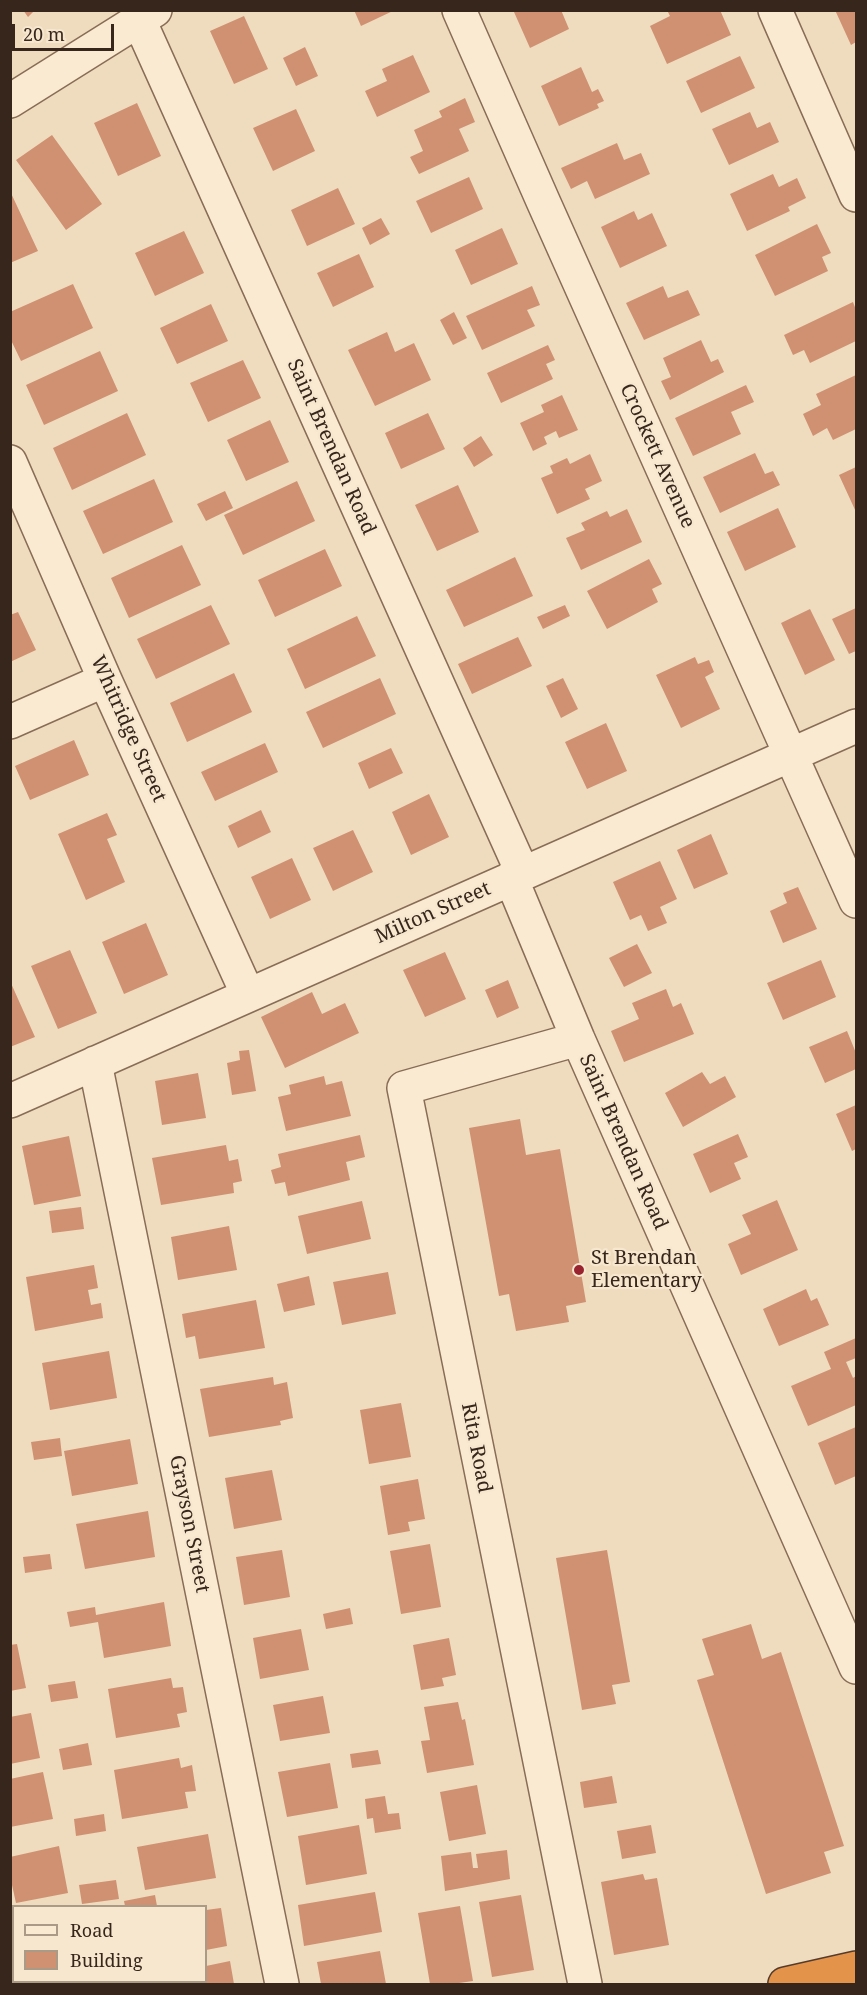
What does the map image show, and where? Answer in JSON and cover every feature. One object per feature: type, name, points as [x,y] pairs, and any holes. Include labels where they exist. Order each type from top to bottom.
[{"type":"highway","points":[[785,1984],[856,1968]]},
{"type":"street","name":"Crockett Avenue","points":[[459,10],[856,901]]},
{"type":"street","points":[[775,10],[856,195]]},
{"type":"street","points":[[10,100],[147,15]]},
{"type":"street","name":"Saint Brendan Road","points":[[147,15],[517,876],[578,1040],[856,1667]]},
{"type":"street","name":"Whitridge Street","points":[[10,462],[105,680],[248,995]]},
{"type":"street","points":[[10,722],[105,680]]},
{"type":"street","name":"Milton Street","points":[[10,1101],[856,726]]},
{"type":"street","name":"Rita Road","points":[[578,1040],[404,1088],[585,1984]]},
{"type":"street","name":"Grayson Street","points":[[96,1063],[282,1984]]},
{"type":"building","points":[[23,10],[35,10],[28,17]]},
{"type":"building","points":[[354,10],[395,10],[361,26]]},
{"type":"building","points":[[518,10],[561,10],[569,29],[530,48],[514,12]]},
{"type":"building","points":[[667,10],[720,10],[731,35],[667,64],[650,26],[670,16]]},
{"type":"building","points":[[835,10],[856,10],[856,42],[851,45]]},
{"type":"building","points":[[244,16],[268,69],[234,84],[210,31]]},
{"type":"building","points":[[305,47],[318,76],[296,86],[283,58]]},
{"type":"building","points":[[413,55],[430,92],[377,117],[365,91],[387,81],[382,69]]},
{"type":"building","points":[[740,56],[755,88],[701,113],[686,81]]},
{"type":"building","points":[[581,67],[592,92],[598,89],[604,101],[597,104],[599,108],[559,126],[541,86]]},
{"type":"building","points":[[465,98],[475,122],[459,129],[469,151],[419,174],[410,157],[423,151],[414,130],[442,117],[439,111]]},
{"type":"building","points":[[137,103],[161,156],[118,176],[94,123]]},
{"type":"building","points":[[296,109],[315,151],[273,171],[253,128]]},
{"type":"building","points":[[750,112],[757,128],[770,122],[779,142],[729,165],[712,129]]},
{"type":"building","points":[[52,135],[102,204],[66,230],[16,160]]},
{"type":"building","points":[[617,143],[624,160],[641,153],[650,174],[595,199],[587,181],[571,189],[561,168]]},
{"type":"building","points":[[773,174],[779,187],[797,178],[806,198],[788,207],[790,211],[747,231],[730,194]]},
{"type":"building","points":[[469,177],[483,209],[431,233],[416,201]]},
{"type":"building","points":[[338,188],[355,224],[307,246],[291,210]]},
{"type":"building","points":[[10,191],[38,251],[10,263]]},
{"type":"building","points":[[634,211],[638,220],[652,213],[667,246],[620,268],[601,227]]},
{"type":"building","points":[[381,218],[390,234],[370,245],[362,228]]},
{"type":"building","points":[[817,224],[831,253],[822,257],[828,271],[775,296],[755,255]]},
{"type":"building","points":[[502,228],[518,264],[471,285],[455,250]]},
{"type":"building","points":[[184,231],[204,273],[155,296],[135,253]]},
{"type":"building","points":[[359,254],[374,287],[333,307],[317,273]]},
{"type":"building","points":[[73,284],[93,328],[21,361],[10,338],[10,312]]},
{"type":"building","points":[[532,286],[540,305],[527,310],[535,326],[482,350],[466,316]]},
{"type":"building","points":[[663,286],[668,298],[688,290],[700,315],[644,340],[626,303]]},
{"type":"building","points":[[853,302],[856,310],[856,341],[810,363],[804,350],[793,355],[784,335]]},
{"type":"building","points":[[211,304],[228,341],[177,364],[160,328]]},
{"type":"building","points":[[454,312],[467,338],[453,345],[440,320]]},
{"type":"building","points":[[387,332],[395,352],[414,343],[431,380],[375,406],[348,350]]},
{"type":"building","points":[[701,340],[711,362],[718,359],[724,372],[670,400],[661,381],[671,377],[663,358]]},
{"type":"building","points":[[548,345],[555,360],[546,364],[553,379],[501,403],[487,373]]},
{"type":"building","points":[[100,351],[118,391],[44,425],[26,385]]},
{"type":"building","points":[[243,360],[261,398],[208,422],[190,383]]},
{"type":"building","points":[[856,375],[856,429],[833,440],[827,428],[813,436],[803,414],[821,405],[816,394]]},
{"type":"building","points":[[746,385],[754,402],[731,412],[741,434],[693,456],[675,418]]},
{"type":"building","points":[[562,395],[578,430],[559,438],[556,431],[544,437],[547,444],[533,451],[520,423],[544,412],[541,405]]},
{"type":"building","points":[[127,413],[146,455],[72,490],[53,448]]},
{"type":"building","points":[[428,413],[445,449],[401,469],[385,433]]},
{"type":"building","points":[[270,420],[289,462],[246,481],[227,440]]},
{"type":"building","points":[[481,436],[493,455],[474,467],[463,448]]},
{"type":"building","points":[[755,453],[765,474],[773,471],[780,485],[720,513],[703,477]]},
{"type":"building","points":[[590,454],[602,481],[585,489],[590,499],[557,514],[541,478],[553,473],[550,466],[567,458],[570,464]]},
{"type":"building","points":[[856,467],[856,512],[839,475]]},
{"type":"building","points":[[154,479],[173,522],[103,554],[83,511]]},
{"type":"building","points":[[297,481],[315,521],[243,555],[224,515]]},
{"type":"building","points":[[458,485],[479,532],[437,551],[415,505]]},
{"type":"building","points":[[225,491],[233,508],[206,521],[197,504]]},
{"type":"building","points":[[778,508],[796,547],[745,571],[727,532]]},
{"type":"building","points":[[627,509],[642,542],[581,570],[566,538],[585,530],[581,523],[607,511],[610,517]]},
{"type":"building","points":[[182,545],[201,585],[129,618],[111,578]]},
{"type":"building","points":[[325,549],[342,586],[275,617],[258,580]]},
{"type":"building","points":[[515,557],[533,596],[464,627],[446,590]]},
{"type":"building","points":[[649,559],[662,584],[652,589],[658,602],[607,629],[587,591]]},
{"type":"building","points":[[211,605],[230,644],[156,679],[137,639]]},
{"type":"building","points":[[565,605],[570,616],[543,629],[537,617]]},
{"type":"building","points":[[856,608],[856,651],[849,654],[832,619]]},
{"type":"building","points":[[810,609],[835,660],[805,675],[781,623]]},
{"type":"building","points":[[18,612],[36,650],[10,662],[10,615]]},
{"type":"building","points":[[357,616],[376,656],[305,689],[287,649]]},
{"type":"building","points":[[518,637],[532,666],[472,694],[458,664]]},
{"type":"building","points":[[695,657],[698,664],[709,660],[714,672],[705,677],[720,709],[681,728],[656,675]]},
{"type":"building","points":[[234,673],[252,712],[187,742],[170,703]]},
{"type":"building","points":[[380,678],[396,714],[323,748],[306,712]]},
{"type":"building","points":[[563,678],[578,709],[561,718],[546,686]]},
{"type":"building","points":[[606,723],[627,771],[587,789],[565,742]]},
{"type":"building","points":[[74,740],[89,775],[30,800],[15,766]]},
{"type":"building","points":[[265,743],[278,772],[215,801],[201,772]]},
{"type":"building","points":[[391,748],[403,773],[369,789],[358,763]]},
{"type":"building","points":[[429,794],[449,837],[411,855],[392,812]]},
{"type":"building","points":[[261,810],[271,832],[238,848],[228,826]]},
{"type":"building","points":[[107,813],[117,835],[107,839],[125,882],[86,900],[58,834]]},
{"type":"building","points":[[353,830],[373,872],[333,891],[313,848]]},
{"type":"building","points":[[711,834],[728,874],[694,889],[677,850]]},
{"type":"building","points":[[292,858],[311,900],[270,919],[251,877]]},
{"type":"building","points":[[660,861],[677,899],[660,907],[667,923],[648,931],[641,915],[630,920],[613,882]]},
{"type":"building","points":[[798,887],[817,929],[783,943],[770,911],[787,903],[783,893]]},
{"type":"building","points":[[146,923],[168,975],[124,994],[102,942]]},
{"type":"building","points":[[637,944],[652,973],[624,987],[609,958]]},
{"type":"building","points":[[70,950],[97,1013],[58,1029],[31,966]]},
{"type":"building","points":[[445,952],[466,999],[425,1017],[403,970]]},
{"type":"building","points":[[821,960],[836,997],[783,1020],[767,983]]},
{"type":"building","points":[[508,980],[519,1008],[497,1018],[485,990]]},
{"type":"building","points":[[10,981],[35,1037],[10,1047]]},
{"type":"building","points":[[666,989],[673,1007],[681,1003],[694,1034],[624,1062],[611,1031],[639,1019],[632,1003]]},
{"type":"building","points":[[312,992],[322,1014],[345,1003],[359,1033],[285,1068],[261,1017]]},
{"type":"building","points":[[847,1031],[856,1053],[856,1069],[825,1083],[809,1047]]},
{"type":"building","points":[[249,1050],[256,1091],[232,1095],[227,1063],[240,1060],[239,1051]]},
{"type":"building","points":[[702,1072],[710,1084],[725,1076],[736,1097],[683,1127],[665,1093]]},
{"type":"building","points":[[198,1073],[206,1118],[162,1125],[155,1081]]},
{"type":"building","points":[[324,1076],[326,1085],[342,1081],[351,1116],[286,1131],[278,1097],[291,1094],[289,1085]]},
{"type":"building","points":[[856,1105],[856,1149],[852,1151],[836,1114]]},
{"type":"building","points":[[520,1119],[526,1155],[560,1149],[586,1302],[566,1306],[569,1322],[516,1331],[509,1294],[499,1296],[469,1128]]},
{"type":"building","points":[[738,1134],[748,1157],[734,1163],[741,1179],[710,1193],[693,1154]]},
{"type":"building","points":[[360,1135],[365,1157],[346,1162],[350,1180],[288,1196],[285,1182],[275,1184],[271,1170],[281,1167],[278,1154]]},
{"type":"building","points":[[69,1136],[81,1196],[34,1205],[22,1146]]},
{"type":"building","points":[[226,1145],[229,1161],[238,1159],[242,1181],[233,1183],[234,1193],[161,1205],[152,1158]]},
{"type":"building","points":[[777,1200],[798,1250],[741,1275],[728,1244],[751,1234],[742,1215]]},
{"type":"building","points":[[362,1201],[371,1239],[307,1254],[298,1216]]},
{"type":"building","points":[[81,1207],[84,1229],[52,1233],[49,1211]]},
{"type":"building","points":[[229,1226],[237,1270],[178,1280],[171,1237]]},
{"type":"building","points":[[94,1265],[98,1288],[88,1290],[91,1305],[101,1303],[103,1318],[35,1331],[26,1277]]},
{"type":"building","points":[[388,1272],[396,1314],[342,1325],[333,1282]]},
{"type":"building","points":[[309,1276],[315,1305],[284,1312],[277,1284]]},
{"type":"building","points":[[806,1289],[811,1301],[817,1298],[829,1325],[779,1346],[763,1309]]},
{"type":"building","points":[[256,1300],[265,1348],[199,1359],[195,1336],[186,1338],[182,1314]]},
{"type":"building","points":[[856,1338],[856,1358],[846,1362],[853,1378],[856,1376],[856,1405],[808,1426],[791,1386],[831,1369],[824,1352]]},
{"type":"building","points":[[109,1351],[117,1398],[50,1410],[42,1363]]},
{"type":"building","points":[[273,1377],[274,1385],[287,1382],[293,1418],[280,1421],[281,1425],[209,1437],[200,1389]]},
{"type":"building","points":[[401,1403],[411,1457],[369,1464],[360,1410]]},
{"type":"building","points":[[856,1427],[856,1476],[835,1485],[818,1443]]},
{"type":"building","points":[[60,1438],[62,1456],[34,1460],[31,1442]]},
{"type":"building","points":[[130,1439],[138,1484],[72,1496],[64,1451]]},
{"type":"building","points":[[272,1470],[282,1520],[234,1529],[225,1478]]},
{"type":"building","points":[[418,1479],[425,1519],[408,1522],[410,1531],[388,1535],[380,1486]]},
{"type":"building","points":[[148,1511],[155,1557],[85,1569],[76,1524]]},
{"type":"building","points":[[430,1544],[441,1607],[401,1614],[390,1551]]},
{"type":"building","points":[[282,1550],[290,1597],[244,1605],[236,1557]]},
{"type":"building","points":[[607,1550],[630,1682],[612,1685],[616,1704],[582,1710],[556,1558]]},
{"type":"building","points":[[50,1554],[52,1569],[25,1573],[23,1557]]},
{"type":"building","points":[[164,1602],[171,1646],[104,1658],[98,1622],[70,1627],[67,1612],[95,1607],[96,1615]]},
{"type":"building","points":[[350,1608],[353,1624],[326,1629],[323,1614]]},
{"type":"building","points":[[751,1624],[762,1659],[781,1652],[844,1846],[824,1852],[831,1873],[766,1894],[697,1680],[714,1675],[702,1639]]},
{"type":"building","points":[[301,1629],[309,1670],[260,1679],[253,1638]]},
{"type":"building","points":[[449,1638],[456,1675],[442,1678],[444,1686],[421,1690],[413,1645]]},
{"type":"building","points":[[17,1644],[26,1688],[10,1691],[10,1645]]},
{"type":"building","points":[[171,1678],[173,1688],[183,1687],[187,1712],[177,1714],[180,1727],[116,1738],[108,1689]]},
{"type":"building","points":[[75,1681],[78,1698],[51,1702],[48,1685]]},
{"type":"building","points":[[323,1696],[330,1733],[280,1741],[273,1705]]},
{"type":"building","points":[[458,1702],[462,1720],[465,1719],[474,1765],[427,1773],[421,1741],[430,1740],[424,1707]]},
{"type":"building","points":[[31,1713],[40,1758],[10,1764],[10,1717]]},
{"type":"building","points":[[88,1743],[92,1765],[63,1770],[59,1749]]},
{"type":"building","points":[[378,1750],[381,1764],[352,1768],[350,1754]]},
{"type":"building","points":[[179,1758],[181,1768],[192,1765],[196,1791],[185,1792],[188,1808],[122,1819],[114,1770]]},
{"type":"building","points":[[330,1763],[338,1808],[287,1817],[278,1772]]},
{"type":"building","points":[[43,1772],[53,1819],[10,1827],[10,1779]]},
{"type":"building","points":[[612,1776],[617,1803],[584,1808],[580,1782]]},
{"type":"building","points":[[477,1785],[486,1834],[449,1841],[440,1792]]},
{"type":"building","points":[[385,1796],[388,1814],[399,1813],[401,1829],[375,1833],[373,1818],[367,1819],[365,1799]]},
{"type":"building","points":[[104,1814],[106,1831],[76,1836],[74,1819]]},
{"type":"building","points":[[359,1825],[367,1874],[306,1885],[298,1836]]},
{"type":"building","points":[[651,1825],[656,1853],[622,1859],[617,1831]]},
{"type":"building","points":[[208,1834],[216,1878],[145,1890],[137,1847]]},
{"type":"building","points":[[59,1846],[68,1893],[16,1903],[10,1876],[10,1857]]},
{"type":"building","points":[[507,1850],[510,1879],[445,1891],[441,1856],[471,1852],[473,1868],[478,1868],[476,1854]]},
{"type":"building","points":[[643,1874],[645,1880],[657,1878],[669,1945],[614,1955],[601,1882]]},
{"type":"building","points":[[116,1880],[119,1899],[82,1904],[79,1885]]},
{"type":"building","points":[[375,1892],[382,1932],[304,1946],[298,1905]]},
{"type":"building","points":[[155,1895],[157,1905],[125,1905],[124,1901]]},
{"type":"building","points":[[521,1895],[534,1970],[492,1977],[479,1902]]},
{"type":"building","points":[[460,1906],[473,1981],[430,1984],[418,1913]]},
{"type":"building","points":[[221,1908],[227,1946],[207,1950],[207,1910]]},
{"type":"building","points":[[380,1951],[386,1984],[321,1984],[317,1962]]},
{"type":"building","points":[[230,1961],[234,1984],[161,1984],[207,1983],[207,1966]]},
{"type":"building","points":[[78,1983],[79,1984],[28,1984]]},
{"type":"building","points":[[94,1983],[133,1983],[133,1984]]},
{"type":"place","name":"St Brendan Elementary","points":[[579,1270]]}]
